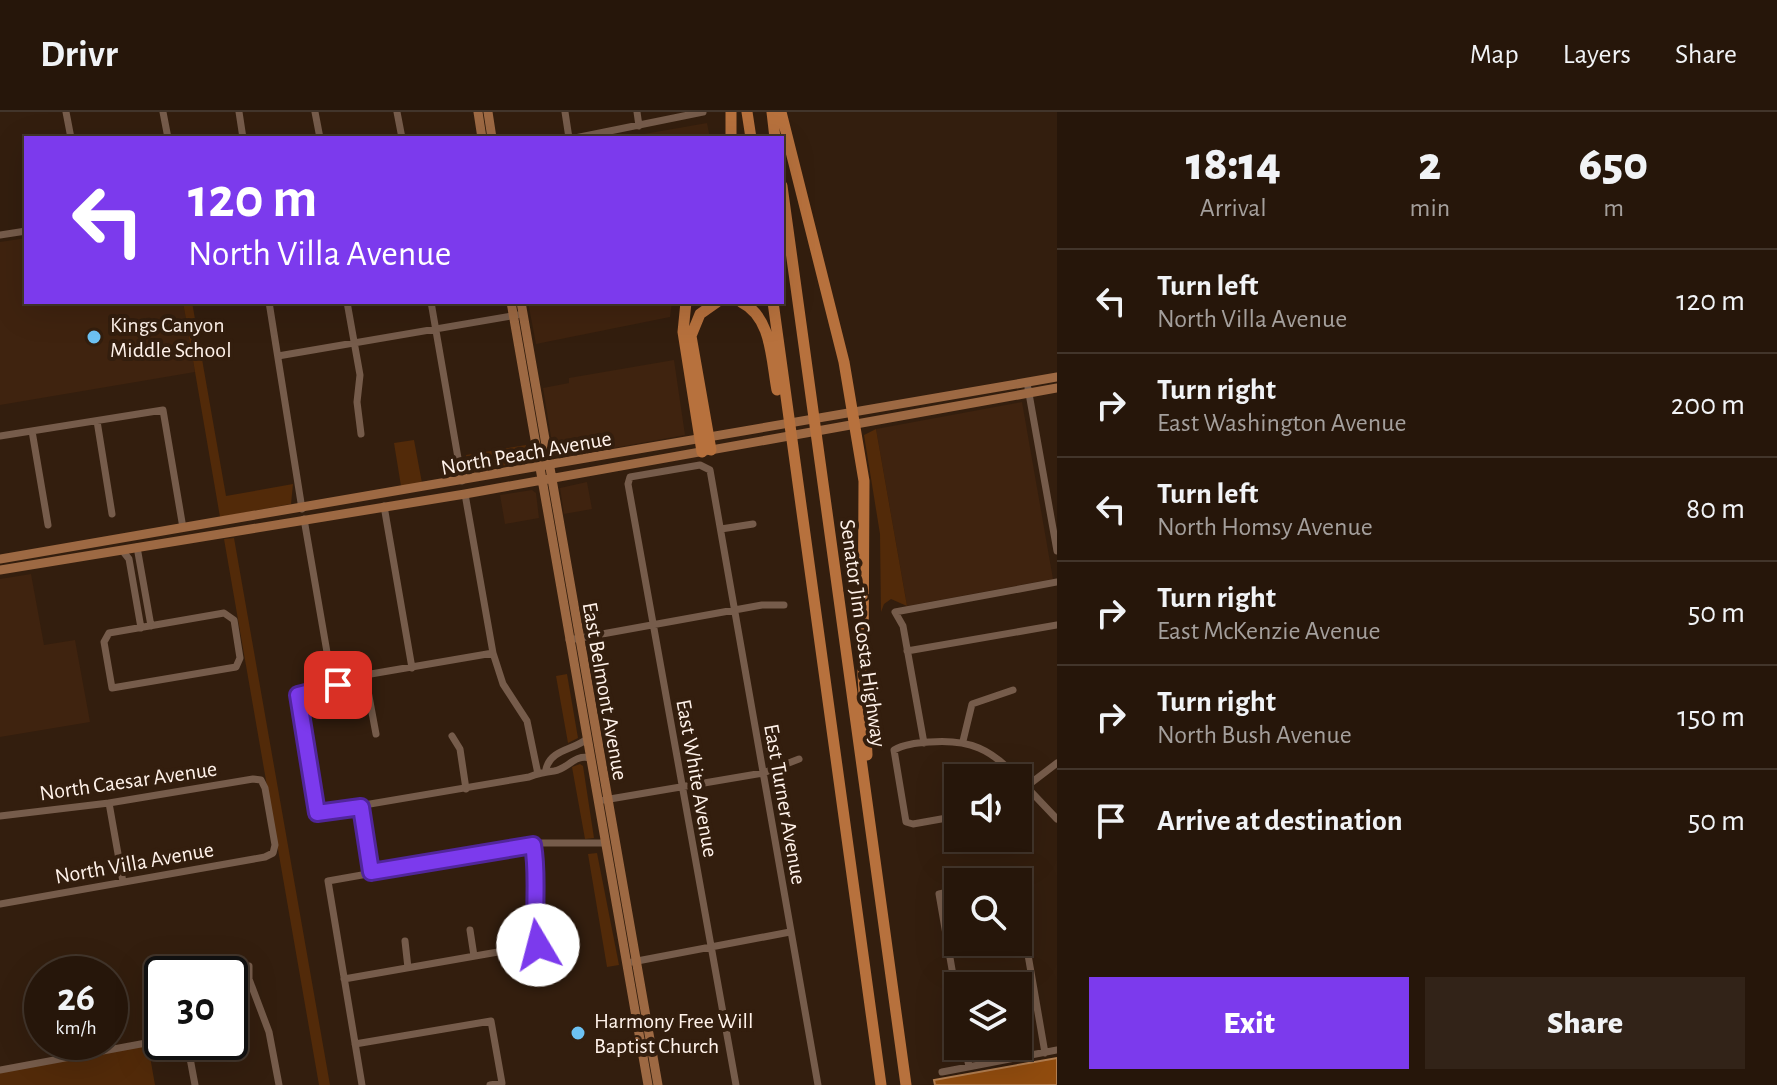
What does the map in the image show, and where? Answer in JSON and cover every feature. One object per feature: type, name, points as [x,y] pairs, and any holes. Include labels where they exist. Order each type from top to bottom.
[{"type":"highway","points":[[731,112],[731,136]]},
{"type":"highway","points":[[747,112],[751,136]]},
{"type":"highway","points":[[772,112],[775,136]]},
{"type":"highway","points":[[781,112],[853,411],[866,510],[863,675],[871,831]]},
{"type":"highway","name":"Senator Jim Costa Highway","points":[[784,200],[906,1085]]},
{"type":"highway","points":[[686,304],[683,332],[707,451]]},
{"type":"highway","points":[[704,438],[691,336],[700,314],[714,304]]},
{"type":"highway","points":[[744,304],[755,311],[765,330],[816,606]]},
{"type":"highway","name":"Senator Jim Costa Highway","points":[[773,304],[881,1085]]},
{"type":"main road","points":[[478,112],[482,136]]},
{"type":"main road","points":[[488,112],[492,136]]},
{"type":"main road","name":"East Belmont Avenue","points":[[512,304],[518,315],[631,962],[648,1085]]},
{"type":"main road","name":"East Belmont Avenue","points":[[518,315],[521,304]]},
{"type":"main road","name":"North Peach Avenue","points":[[303,514],[438,486],[830,415],[952,401],[1028,387],[1057,377]]},
{"type":"main road","name":"North Peach Avenue","points":[[0,559],[183,528],[465,494],[922,412],[981,390],[1057,388]]},
{"type":"main road","points":[[384,506],[392,499],[427,493],[438,486]]},
{"type":"main road","points":[[0,570],[262,526],[303,514]]},
{"type":"main road","points":[[137,547],[143,541],[178,534],[183,528]]},
{"type":"main road","name":"East Belmont Avenue","points":[[574,639],[590,758],[602,801],[605,843],[658,1085]]},
{"type":"street","points":[[66,112],[71,136]]},
{"type":"street","points":[[163,112],[168,136]]},
{"type":"street","points":[[239,112],[243,136]]},
{"type":"street","points":[[315,112],[320,136]]},
{"type":"street","points":[[397,112],[402,136]]},
{"type":"street","points":[[565,112],[569,136]]},
{"type":"street","points":[[637,112],[639,126]]},
{"type":"street","points":[[586,136],[703,112]]},
{"type":"street","points":[[0,235],[24,231]]},
{"type":"street","points":[[269,304],[333,687]]},
{"type":"street","points":[[347,304],[360,375],[357,402],[361,434]]},
{"type":"street","points":[[431,304],[463,482]]},
{"type":"street","points":[[278,356],[518,315]]},
{"type":"street","points":[[1028,387],[1057,551]]},
{"type":"street","points":[[0,436],[163,410],[183,528]]},
{"type":"street","points":[[97,421],[112,514]]},
{"type":"street","points":[[32,431],[48,525]]},
{"type":"street","name":"East Turner Avenue","points":[[630,477],[700,465],[708,467],[818,1085]]},
{"type":"street","name":"East White Avenue","points":[[630,477],[628,484],[736,1085]]},
{"type":"street","points":[[465,494],[493,653],[503,684],[527,721],[542,771]]},
{"type":"street","points":[[384,506],[412,668]]},
{"type":"street","points":[[721,529],[753,524]]},
{"type":"street","points":[[137,547],[151,626]]},
{"type":"street","points":[[120,549],[129,559],[141,628]]},
{"type":"street","points":[[924,743],[903,626],[895,612],[1057,582]]},
{"type":"street","points":[[574,639],[735,609],[784,605]]},
{"type":"street","points":[[230,614],[238,665],[112,688],[105,636],[141,628],[230,614]]},
{"type":"street","points":[[907,651],[1057,625]]},
{"type":"street","points":[[493,653],[365,675],[298,695],[317,813],[466,789],[542,771],[554,771],[581,756],[590,758]]},
{"type":"street","points":[[365,675],[376,734]]},
{"type":"street","points":[[963,741],[972,704],[1013,690]]},
{"type":"street","points":[[452,736],[460,749],[466,789]]},
{"type":"street","points":[[542,771],[552,757],[587,739]]},
{"type":"street","points":[[944,818],[913,824],[906,822],[894,750],[924,743],[963,741],[998,756],[1005,764]]},
{"type":"street","points":[[602,801],[763,773],[799,759]]},
{"type":"street","points":[[1032,782],[1057,763]]},
{"type":"street","name":"North Caesar Avenue","points":[[0,816],[261,780],[272,831],[273,853]]},
{"type":"street","points":[[1032,793],[1057,819]]},
{"type":"street","points":[[109,803],[123,882]]},
{"type":"street","points":[[361,807],[371,872]]},
{"type":"street","points":[[362,1085],[328,881],[533,845],[605,843]]},
{"type":"street","points":[[533,845],[536,870],[533,911],[538,945]]},
{"type":"street","name":"North Villa Avenue","points":[[0,904],[273,853]]},
{"type":"street","points":[[944,893],[939,894],[944,923]]},
{"type":"street","points":[[470,930],[474,956]]},
{"type":"street","points":[[631,962],[790,932]]},
{"type":"street","points":[[344,979],[538,945],[565,936]]},
{"type":"street","points":[[405,941],[408,968]]},
{"type":"street","points":[[1028,956],[1045,1053]]},
{"type":"street","points":[[249,966],[249,979],[269,1032],[279,1085]]},
{"type":"street","points":[[355,1044],[491,1021],[502,1083],[490,1085]]},
{"type":"street","points":[[0,1070],[144,1043]]},
{"type":"street","points":[[942,1072],[1057,1050]]},
{"type":"street","points":[[190,1060],[195,1085]]},
{"type":"street","points":[[968,1060],[969,1067]]},
{"type":"shaded area","points":[[707,123],[710,136],[632,136]]},
{"type":"shaded area","name":"Kings Canyon Middle School","points":[[24,238],[24,304],[183,304],[195,372],[0,405],[0,242]]},
{"type":"shaded area","points":[[183,304],[192,304],[226,496],[293,484],[291,504],[220,517]]},
{"type":"shaded area","points":[[528,304],[672,304],[670,317],[536,344]]},
{"type":"shaded area","points":[[674,360],[685,435],[559,458],[554,455],[543,388],[569,383],[569,378]]},
{"type":"shaded area","points":[[1022,402],[1053,579],[907,606],[876,429]]},
{"type":"shaded area","points":[[876,429],[907,606],[891,599],[884,604],[881,612],[880,534],[864,435]]},
{"type":"shaded area","points":[[414,440],[422,483],[401,486],[394,443]]},
{"type":"shaded area","points":[[526,445],[526,461],[469,473],[466,455]]},
{"type":"shaded area","points":[[587,482],[592,509],[564,514],[560,488]]},
{"type":"shaded area","points":[[532,490],[536,493],[539,518],[505,524],[500,495]]},
{"type":"shaded area","points":[[234,538],[330,1085],[319,1085],[224,539]]},
{"type":"shaded area","points":[[31,574],[44,645],[75,640],[90,722],[0,737],[0,579]]},
{"type":"shaded area","points":[[567,674],[578,738],[568,743],[556,676]]},
{"type":"shaded area","points":[[583,766],[594,838],[585,839],[572,767]]},
{"type":"shaded area","points":[[597,853],[619,965],[607,967],[588,854]]},
{"type":"shaded area","points":[[144,1046],[144,1060],[151,1060],[155,1085],[0,1085],[0,1070],[59,1060],[128,1060],[128,1048]]},
{"type":"shaded area","points":[[1057,1058],[1057,1085],[935,1085],[934,1080]]},
{"type":"place","name":"Kings Canyon Middle School","points":[[94,337]]},
{"type":"place","name":"Harmony Free Will Baptist Church","points":[[578,1033]]},
{"type":"route","points":[[338,685],[298,695],[317,813],[361,807],[371,872],[533,845],[536,870],[533,911],[538,945]]}]
